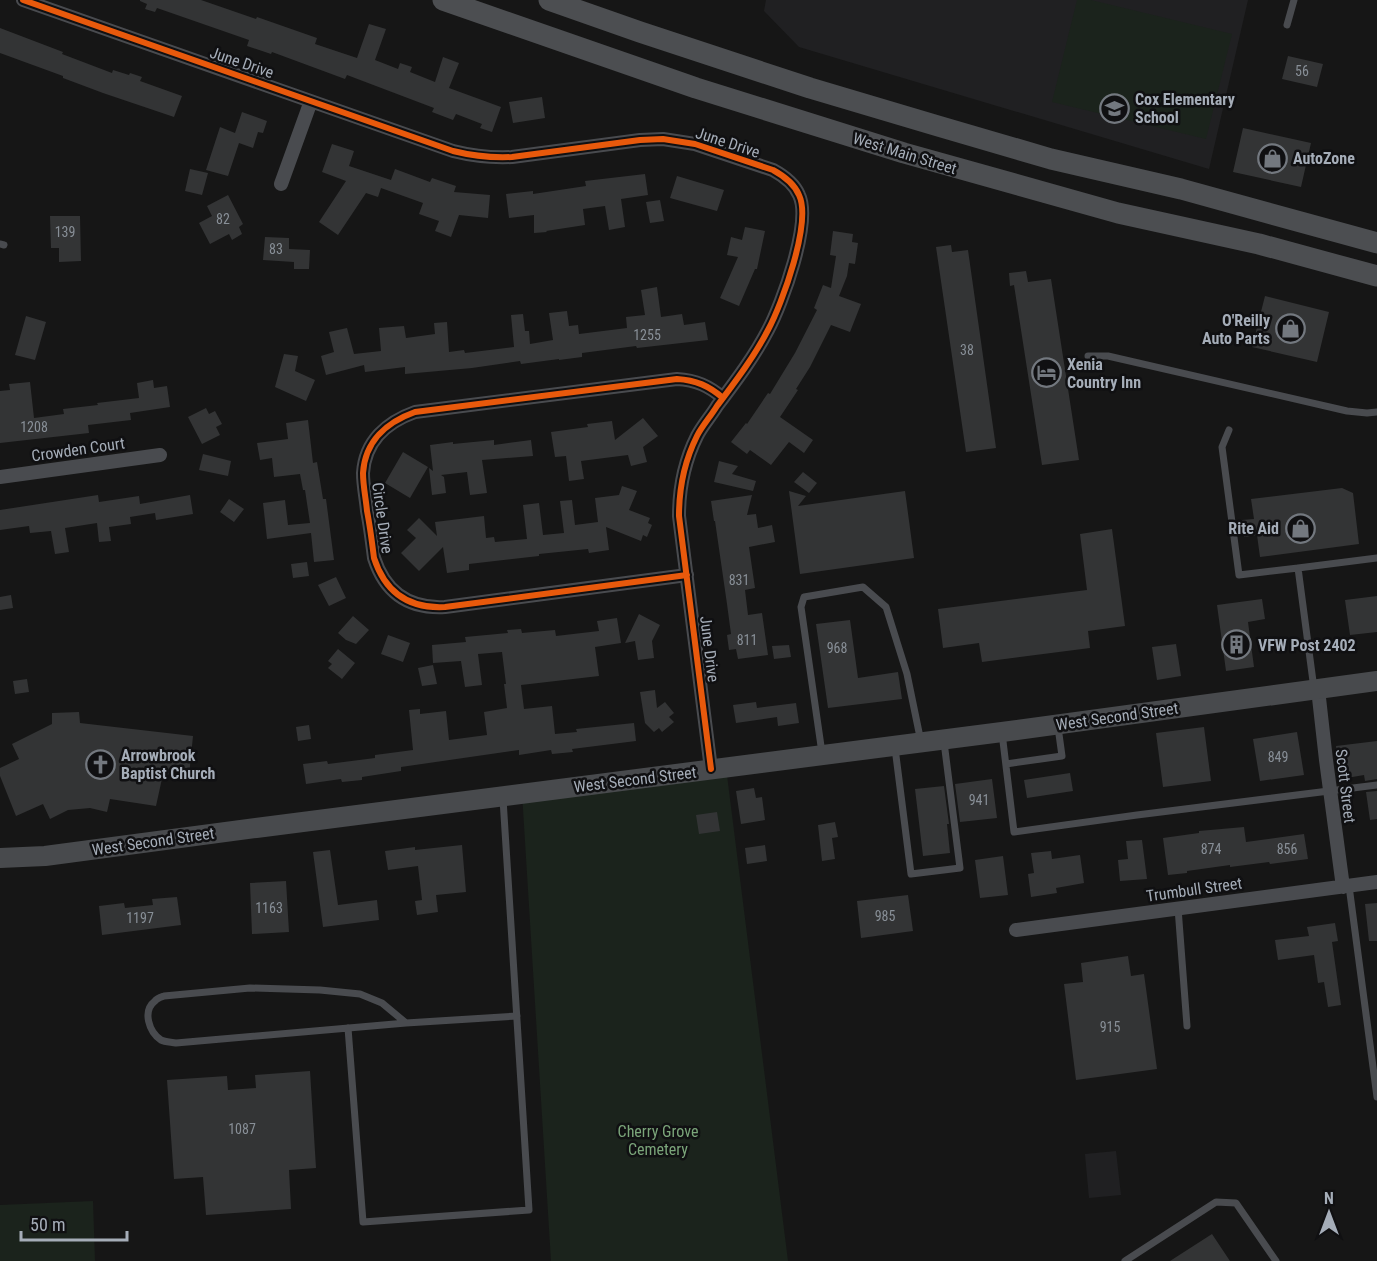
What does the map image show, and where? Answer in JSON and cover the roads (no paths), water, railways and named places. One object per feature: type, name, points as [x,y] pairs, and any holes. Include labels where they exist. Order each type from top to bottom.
[{"type":"main road","name":"West Main Street","points":[[443,0],[696,88],[904,153],[1118,213],[1259,244],[1377,276]]},
{"type":"main road","points":[[549,0],[787,80],[938,126],[1052,159],[1182,189],[1377,243]]},
{"type":"main road","name":"West Second Street","points":[[0,858],[45,856],[1377,681]]},
{"type":"street","name":"June Drive","points":[[23,0],[453,151],[494,158],[512,157],[663,139],[695,144],[773,170],[783,175],[792,184],[799,195],[802,212],[799,240],[782,298],[769,329],[749,362],[698,434],[687,457],[679,495],[679,516],[711,769]]},
{"type":"street","points":[[281,184],[311,101]]},
{"type":"street","name":"Circle Drive","points":[[687,575],[444,607],[412,603],[395,592],[377,568],[364,484],[364,465],[373,442],[382,431],[394,421],[415,412],[677,380],[690,380],[703,384],[723,398]]},
{"type":"street","name":"Crowden Court","points":[[0,477],[160,455]]},
{"type":"street","name":"Scott Street","points":[[1316,689],[1346,886]]},
{"type":"street","name":"Trumbull Street","points":[[1016,930],[1377,882]]},
{"type":"lane","points":[[1287,26],[1294,0]]},
{"type":"lane","points":[[1088,356],[1108,356],[1347,411],[1377,412]]},
{"type":"lane","points":[[1228,430],[1222,447],[1239,575],[1377,558]]},
{"type":"lane","points":[[1298,568],[1316,689]]},
{"type":"lane","points":[[823,755],[801,607],[804,597],[864,587],[886,607],[907,674],[921,742]]},
{"type":"lane","points":[[1006,764],[1062,756],[1058,724]]},
{"type":"lane","points":[[1002,732],[1014,832],[1377,785]]},
{"type":"lane","points":[[895,746],[911,874],[960,868],[944,739]]},
{"type":"lane","points":[[348,1028],[363,1222],[529,1210],[503,796]]},
{"type":"lane","points":[[1346,886],[1377,1097]]},
{"type":"lane","points":[[1178,908],[1187,1026]]},
{"type":"lane","points":[[406,1023],[382,1004],[360,994],[320,990],[250,988],[164,996],[153,1002],[148,1012],[149,1024],[154,1033],[163,1041],[176,1043],[516,1016]]},
{"type":"lane","points":[[1125,1261],[1216,1202],[1236,1203],[1276,1261]]},
{"type":"place","name":"Cox Elementary School","points":[[1114,108]]},
{"type":"place","name":"AutoZone","points":[[1272,158]]},
{"type":"place","name":"O'Reilly Auto Parts","points":[[1291,329]]},
{"type":"place","name":"Xenia Country Inn","points":[[1046,373]]},
{"type":"place","name":"Rite Aid","points":[[1300,528]]},
{"type":"place","name":"VFW Post 2402","points":[[1237,645]]},
{"type":"place","name":"Arrowbrook Baptist Church","points":[[100,764]]},
{"type":"park label","name":"Cherry Grove Cemetery","points":[[658,1140]]}]
